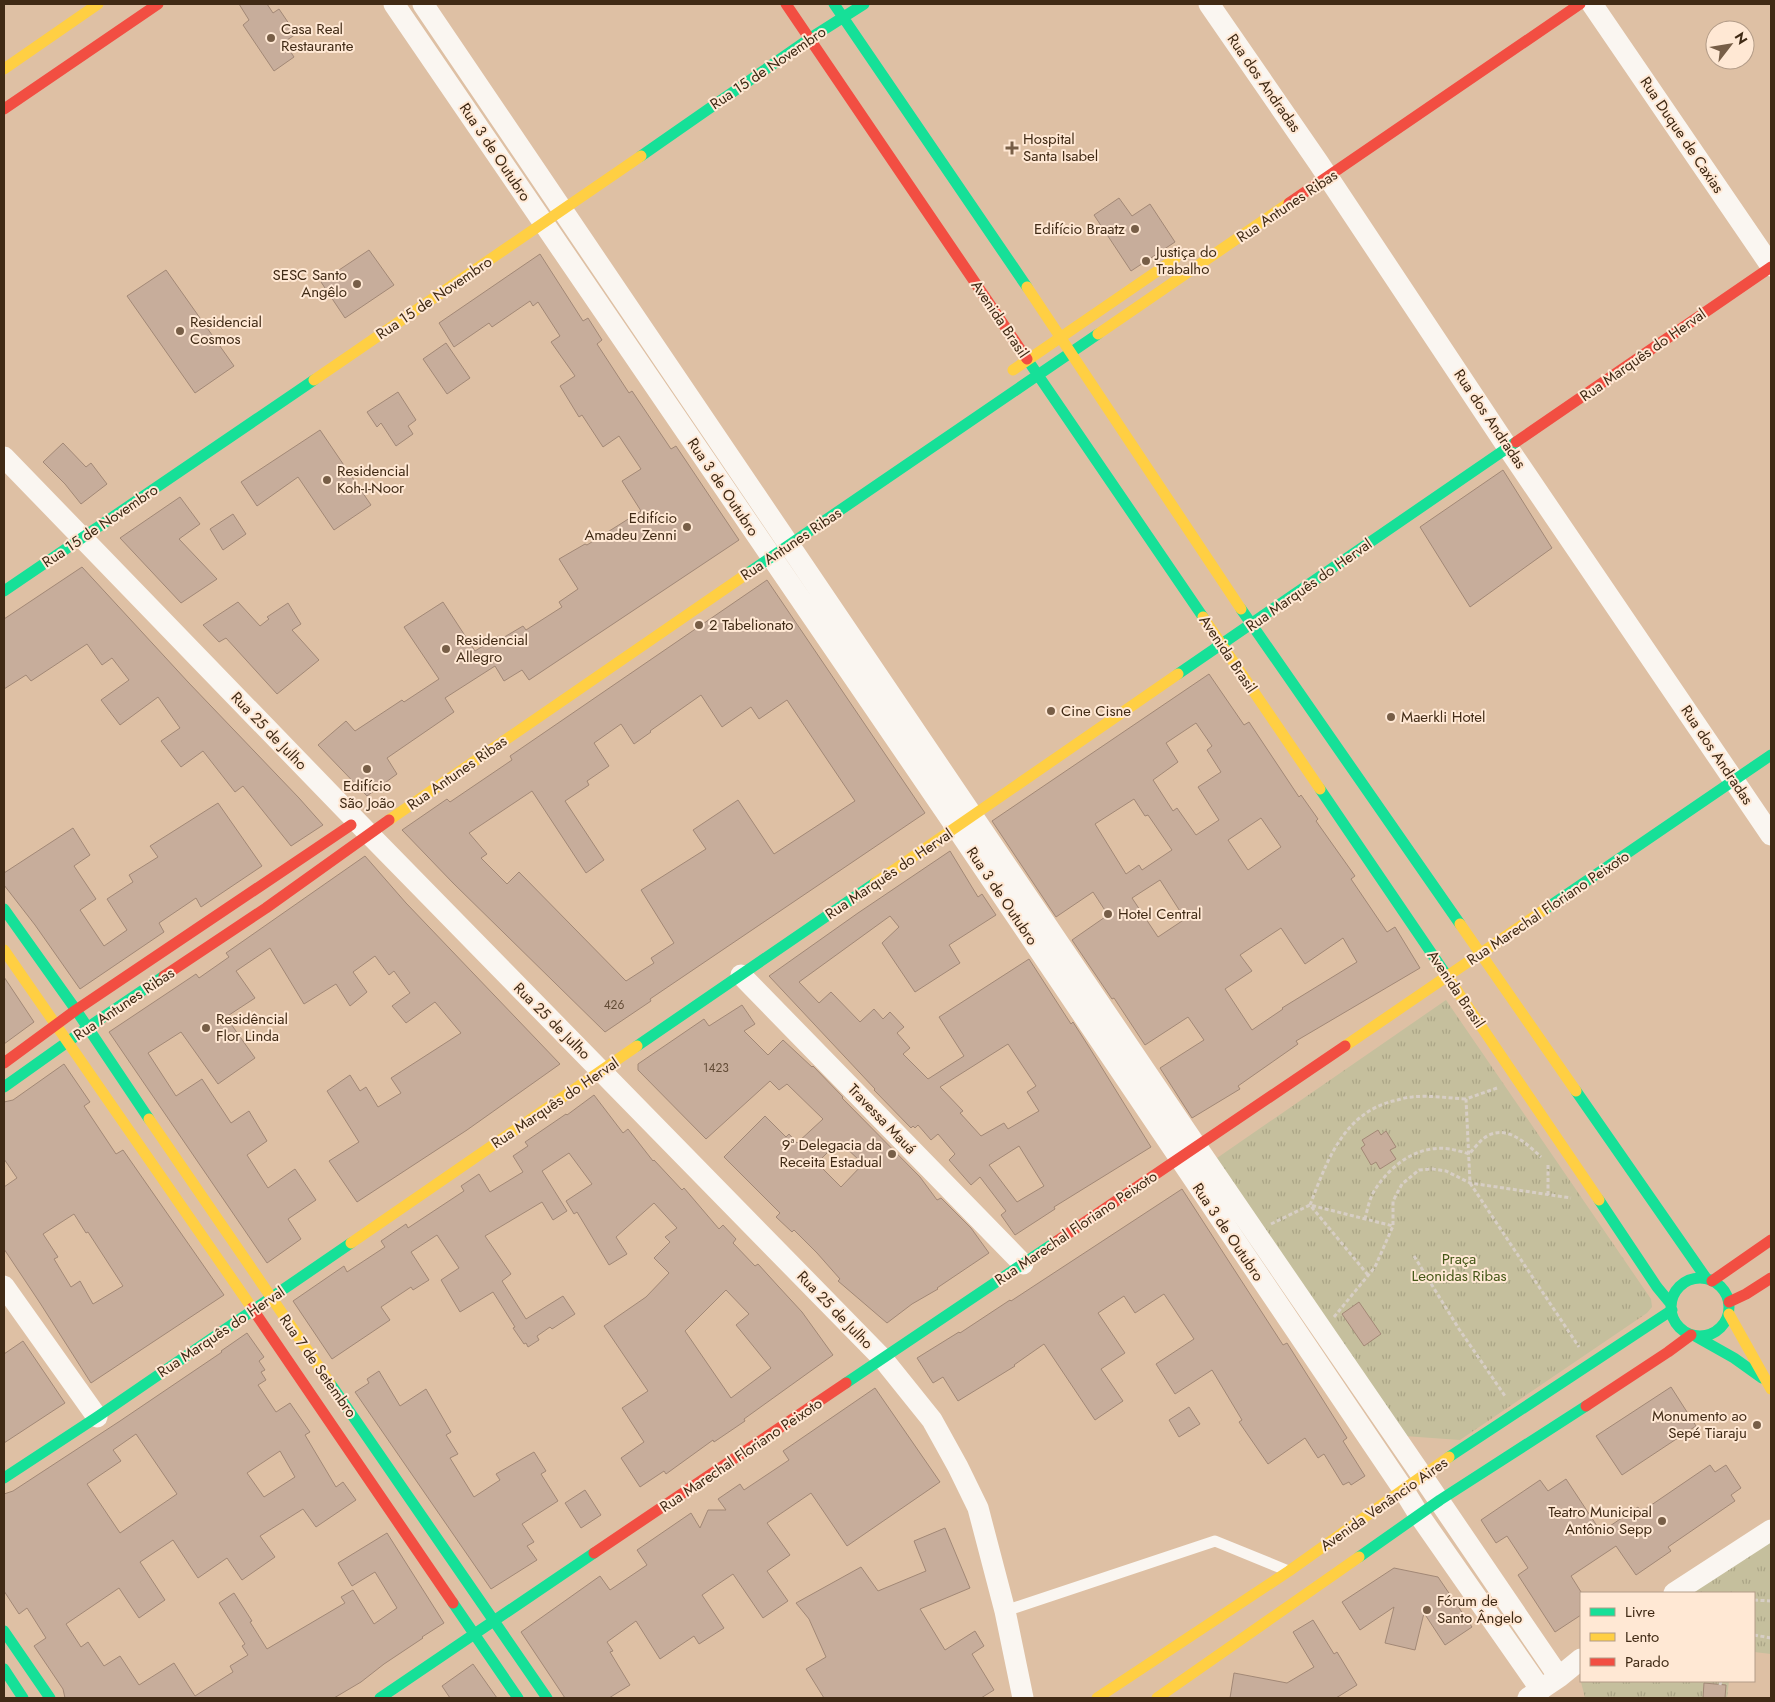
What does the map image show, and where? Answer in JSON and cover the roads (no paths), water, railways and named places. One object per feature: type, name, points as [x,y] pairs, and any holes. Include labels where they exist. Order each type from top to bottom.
[{"type":"street","points":[[4,69],[98,4]]},
{"type":"street","points":[[4,109],[156,4]]},
{"type":"street","name":"Rua 3 de Outubro","points":[[394,4],[544,223],[773,542],[1056,957],[1196,1147],[1255,1231],[1559,1677]]},
{"type":"street","name":"Rua 3 de Outubro","points":[[423,4],[563,210],[773,542]]},
{"type":"street","name":"Avenida Brasil","points":[[786,4],[925,201],[1028,360],[1221,645],[1449,976],[1518,1080],[1555,1128],[1601,1203],[1671,1307]]},
{"type":"street","points":[[834,4],[951,183],[1072,352],[1251,624],[1481,954],[1584,1109],[1710,1279],[1725,1291],[1729,1308],[1769,1385]]},
{"type":"street","name":"Rua 15 de Novembro","points":[[4,591],[563,210],[809,38],[864,4]]},
{"type":"street","name":"Rua dos Andradas","points":[[1209,4],[1321,166],[1508,448],[1771,835]]},
{"type":"street","name":"Rua Antunes Ribas","points":[[4,1063],[76,1010],[254,890],[363,824],[544,708],[674,619],[773,542],[862,490],[1072,352],[1138,307],[1321,166],[1580,4]]},
{"type":"street","name":"Rua Duque de Caxias","points":[[1592,4],[1771,266]]},
{"type":"street","points":[[446,81],[467,68]]},
{"type":"street","points":[[1003,377],[1183,254]]},
{"type":"street","name":"Rua Marquês do Herval","points":[[4,1478],[97,1417],[602,1071],[1771,266]]},
{"type":"street","points":[[1127,292],[1138,307]]},
{"type":"street","name":"Rua 25 de Julho","points":[[4,457],[882,1359],[932,1420],[978,1508],[1004,1611],[1023,1698]]},
{"type":"street","name":"Rua Marechal Floriano Peixoto","points":[[380,1698],[1449,976],[1771,755]]},
{"type":"street","name":"Rua Antunes Ribas","points":[[4,1087],[87,1028],[266,908],[363,824]]},
{"type":"street","points":[[254,890],[266,908]]},
{"type":"street","name":"Rua 7 de Setembro","points":[[4,909],[76,1010],[271,1298],[547,1698]]},
{"type":"street","name":"Rua 7 de Setembro","points":[[4,950],[518,1698]]},
{"type":"street","name":"Rua 3 de Outubro","points":[[1056,957],[1179,1159],[1403,1489],[1535,1694]]},
{"type":"street","name":"Travessa Mauá","points":[[741,975],[1023,1264]]},
{"type":"street","points":[[155,1169],[174,1156]]},
{"type":"street","name":"Avenida Venâncio Aires","points":[[1097,1698],[1289,1571],[1422,1475],[1516,1414],[1671,1307],[1675,1292],[1683,1283],[1694,1278],[1710,1279],[1771,1240]]},
{"type":"street","name":"Avenida Venâncio Aires","points":[[1157,1698],[1440,1500],[1693,1335],[1706,1336],[1717,1332],[1725,1324],[1729,1308],[1746,1294],[1771,1278]]},
{"type":"street","points":[[4,1286],[97,1417]]},
{"type":"street","points":[[1671,1307],[1676,1325],[1685,1332],[1734,1358],[1769,1385]]},
{"type":"street","points":[[356,1461],[375,1448]]},
{"type":"street","points":[[1676,1592],[1771,1530]]},
{"type":"street","points":[[4,1632],[50,1698]]},
{"type":"street","points":[[1535,1694],[1580,1660]]},
{"type":"street","points":[[4,1669],[23,1698]]},
{"type":"lane","points":[[1004,1611],[1215,1541],[1289,1571]]},
{"type":"place","name":"Casa Real Restaurante","points":[[271,38]]},
{"type":"place","name":"Hospital Santa Isabel","points":[[1012,148]]},
{"type":"place","name":"Edifício Braatz","points":[[1135,229]]},
{"type":"place","name":"Justiça do Trabalho","points":[[1146,261]]},
{"type":"place","name":"SESC Santo Angêlo","points":[[357,284]]},
{"type":"place","name":"Residencial Cosmos","points":[[180,331]]},
{"type":"place","name":"Residencial Koh-I-Noor","points":[[327,480]]},
{"type":"place","name":"Edifício Amadeu Zenni","points":[[687,527]]},
{"type":"place","name":"2 Tabelionato","points":[[699,625]]},
{"type":"place","name":"Residencial Allegro","points":[[446,649]]},
{"type":"place","name":"Cine Cisne","points":[[1051,711]]},
{"type":"place","name":"Maerkli Hotel","points":[[1391,717]]},
{"type":"place","name":"Edifício São João","points":[[367,769]]},
{"type":"place","name":"Hotel Central","points":[[1108,914]]},
{"type":"place","name":"Residêncial Flor Linda","points":[[206,1028]]},
{"type":"place","name":"9ª Delegacia da Receita Estadual","points":[[892,1154]]},
{"type":"place","name":"Monumento ao Sepé Tiaraju","points":[[1757,1425]]},
{"type":"place","name":"Teatro Municipal Antônio Sepp","points":[[1662,1521]]},
{"type":"place","name":"Fórum de Santo Ângelo","points":[[1427,1610]]},
{"type":"park label","name":"Praça Leonidas Ribas","points":[[1459,1268]]}]
